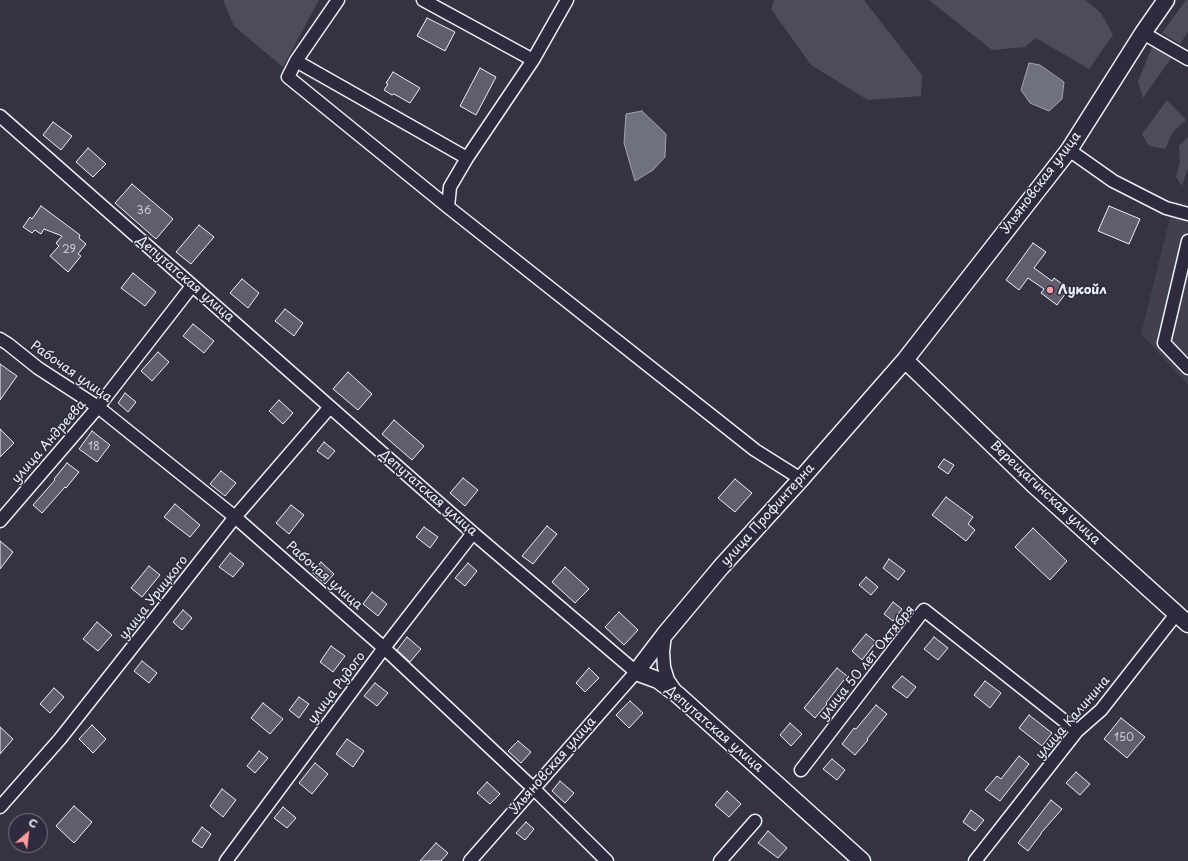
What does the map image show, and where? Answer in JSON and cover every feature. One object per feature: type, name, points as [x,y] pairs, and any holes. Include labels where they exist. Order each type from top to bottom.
[{"type":"main road","name":"Ульяновская улица","points":[[905,360],[1069,150],[1143,33],[1166,0]]},
{"type":"main road","name":"улица Профинтерна","points":[[636,672],[665,634],[721,567],[801,479],[905,360]]},
{"type":"main road","name":"Верещагинская улица","points":[[905,360],[1034,485],[1182,618]]},
{"type":"main road","name":"Депутатская улица","points":[[636,672],[658,680],[678,695],[862,861]]},
{"type":"street","points":[[338,0],[296,61],[288,77],[448,207],[755,450],[801,479]]},
{"type":"street","points":[[423,0],[534,60]]},
{"type":"street","points":[[448,207],[450,187],[467,158],[534,60],[567,0]]},
{"type":"street","points":[[1143,33],[1188,59]]},
{"type":"street","points":[[296,61],[467,158]]},
{"type":"street","name":"Депутатская улица","points":[[0,116],[473,533],[636,672]]},
{"type":"street","points":[[1069,150],[1113,181],[1166,208],[1188,214]]},
{"type":"street","points":[[1188,241],[1164,343],[1188,368]]},
{"type":"street","name":"улица Андреева","points":[[0,521],[98,407],[192,286]]},
{"type":"street","name":"Рабочая улица","points":[[0,340],[8,344],[38,368],[98,407],[236,518],[384,648],[533,788],[607,861]]},
{"type":"street","name":"улица Урицкого","points":[[0,807],[60,739],[236,518],[330,407]]},
{"type":"street","name":"улица Рудого","points":[[226,861],[384,648],[473,533]]},
{"type":"street","name":"улица 50 лет Октября","points":[[801,770],[924,610],[1077,731]]},
{"type":"street","name":"улица Калинина","points":[[975,861],[1077,731],[1101,710],[1182,618]]},
{"type":"street","points":[[665,634],[663,652],[664,667],[668,680],[678,695]]},
{"type":"street","name":"Ульяновская улица","points":[[470,861],[636,672]]},
{"type":"street","points":[[720,861],[755,821]]},
{"type":"shaded area","points":[[223,0],[319,0],[283,67],[234,26]]},
{"type":"shaded area","points":[[774,0],[864,0],[922,75],[921,96],[868,100],[811,65],[771,9]]},
{"type":"shaded area","points":[[929,0],[1085,0],[1101,13],[1113,35],[1089,69],[1036,38],[1025,47],[992,50]]},
{"type":"shaded area","points":[[1186,0],[1188,0],[1188,32],[1180,44],[1162,33]]},
{"type":"shaded area","points":[[1153,44],[1172,57],[1143,98],[1138,82]]},
{"type":"shaded area","points":[[1167,100],[1186,120],[1173,132],[1165,149],[1149,146],[1142,134]]},
{"type":"shaded area","points":[[1188,137],[1188,168],[1182,186],[1176,177],[1180,161],[1179,146]]},
{"type":"shaded area","points":[[1174,201],[1188,204],[1188,385],[1141,334]]},
{"type":"water","points":[[1029,63],[1040,65],[1064,82],[1062,99],[1049,111],[1030,103],[1021,90]]},
{"type":"water","points":[[642,111],[666,134],[665,157],[653,170],[635,181],[624,143],[626,114]]},
{"type":"building","points":[[427,18],[455,32],[445,51],[417,36]]},
{"type":"building","points":[[480,68],[496,77],[476,115],[460,106]]},
{"type":"building","points":[[393,72],[420,88],[410,103],[384,90],[388,84],[386,83]]},
{"type":"building","points":[[53,122],[72,136],[61,150],[43,135]]},
{"type":"building","points":[[88,148],[106,164],[93,177],[76,162]]},
{"type":"building","points":[[132,184],[173,219],[156,239],[115,203]]},
{"type":"building","points":[[41,206],[80,235],[79,238],[86,244],[78,254],[81,256],[68,272],[50,256],[59,246],[56,243],[62,236],[44,229],[41,234],[35,230],[32,233],[23,227],[30,217],[32,219]]},
{"type":"building","points":[[1109,206],[1140,219],[1129,244],[1098,231]]},
{"type":"building","points":[[199,225],[214,237],[191,264],[176,252]]},
{"type":"building","points":[[1033,243],[1046,252],[1034,268],[1052,281],[1054,278],[1069,289],[1057,305],[1041,293],[1044,289],[1028,278],[1019,290],[1006,280]]},
{"type":"building","points":[[133,273],[156,292],[145,306],[121,288]]},
{"type":"building","points":[[242,279],[259,293],[248,308],[230,293]]},
{"type":"building","points":[[285,309],[303,323],[294,336],[275,321]]},
{"type":"building","points":[[193,324],[214,341],[204,353],[183,336]]},
{"type":"building","points":[[158,352],[169,362],[152,381],[141,371]]},
{"type":"building","points":[[0,364],[17,376],[0,400]]},
{"type":"building","points":[[348,372],[372,394],[358,410],[333,389]]},
{"type":"building","points":[[125,393],[136,402],[128,412],[118,403]]},
{"type":"building","points":[[279,400],[293,413],[283,424],[269,411]]},
{"type":"building","points":[[394,420],[424,446],[412,460],[382,434]]},
{"type":"building","points":[[0,429],[14,443],[0,457]]},
{"type":"building","points":[[92,431],[110,445],[97,462],[79,449]]},
{"type":"building","points":[[324,442],[335,451],[328,459],[317,451]]},
{"type":"building","points":[[944,459],[954,465],[948,474],[938,467]]},
{"type":"building","points":[[67,463],[79,472],[42,513],[33,505],[55,480],[54,479]]},
{"type":"building","points":[[221,471],[236,483],[225,496],[210,484]]},
{"type":"building","points":[[463,478],[478,490],[465,506],[450,493]]},
{"type":"building","points":[[735,479],[752,493],[735,512],[718,498]]},
{"type":"building","points":[[946,497],[973,517],[968,524],[975,530],[966,541],[932,515]]},
{"type":"building","points":[[175,504],[200,525],[190,537],[164,517]]},
{"type":"building","points":[[291,505],[304,515],[289,534],[276,523]]},
{"type":"building","points":[[547,526],[557,534],[533,564],[522,556]]},
{"type":"building","points":[[424,527],[438,537],[430,548],[416,537]]},
{"type":"building","points":[[1033,528],[1067,561],[1050,580],[1015,547]]},
{"type":"building","points":[[0,541],[13,552],[0,569]]},
{"type":"building","points":[[230,553],[244,564],[233,577],[219,567]]},
{"type":"building","points":[[889,559],[905,571],[898,580],[883,568]]},
{"type":"building","points":[[321,562],[334,574],[325,584],[312,572]]},
{"type":"building","points":[[468,563],[477,571],[465,586],[455,578]]},
{"type":"building","points":[[149,566],[160,575],[142,597],[131,588]]},
{"type":"building","points":[[565,567],[589,589],[575,603],[552,582]]},
{"type":"building","points":[[866,577],[878,587],[871,595],[859,585]]},
{"type":"building","points":[[372,592],[387,604],[378,616],[363,604]]},
{"type":"building","points":[[893,602],[902,609],[893,621],[884,614]]},
{"type":"building","points":[[183,610],[192,618],[182,630],[173,622]]},
{"type":"building","points":[[619,612],[638,630],[624,645],[605,627]]},
{"type":"building","points":[[97,622],[112,635],[98,651],[83,639]]},
{"type":"building","points":[[866,634],[876,642],[862,660],[852,651]]},
{"type":"building","points":[[407,637],[421,649],[410,662],[397,650]]},
{"type":"building","points":[[934,637],[948,648],[938,660],[924,649]]},
{"type":"building","points":[[331,646],[345,656],[333,672],[320,662]]},
{"type":"building","points":[[142,661],[157,673],[149,683],[134,671]]},
{"type":"building","points":[[589,668],[599,678],[585,692],[576,683]]},
{"type":"building","points":[[837,668],[847,676],[815,718],[804,708]]},
{"type":"building","points":[[902,676],[916,687],[907,698],[892,687]]},
{"type":"building","points":[[985,681],[1001,693],[990,708],[974,695]]},
{"type":"building","points":[[375,683],[388,693],[377,706],[364,696]]},
{"type":"building","points":[[54,688],[64,697],[50,713],[40,704]]},
{"type":"building","points":[[299,697],[309,704],[299,718],[289,710]]},
{"type":"building","points":[[630,701],[643,713],[629,728],[616,715]]},
{"type":"building","points":[[263,703],[283,719],[270,734],[251,718]]},
{"type":"building","points":[[876,705],[887,714],[855,755],[842,744],[854,728],[856,729]]},
{"type":"building","points":[[1029,715],[1052,733],[1042,746],[1019,728]]},
{"type":"building","points":[[1121,718],[1145,737],[1127,758],[1104,739]]},
{"type":"building","points":[[790,723],[802,734],[791,746],[780,735]]},
{"type":"building","points":[[92,725],[106,739],[93,753],[79,739]]},
{"type":"building","points":[[0,727],[13,739],[0,754]]},
{"type":"building","points":[[347,739],[364,751],[353,767],[336,754]]},
{"type":"building","points":[[518,741],[531,752],[521,763],[508,751]]},
{"type":"building","points":[[259,751],[268,758],[255,773],[247,766]]},
{"type":"building","points":[[1019,756],[1029,764],[1000,801],[985,790],[997,776],[1001,779]]},
{"type":"building","points":[[832,759],[845,770],[837,780],[823,769]]},
{"type":"building","points":[[315,763],[328,774],[312,794],[299,783]]},
{"type":"building","points":[[1076,772],[1090,784],[1080,795],[1066,783]]},
{"type":"building","points":[[560,781],[574,793],[565,803],[552,791]]},
{"type":"building","points":[[487,782],[500,794],[490,804],[477,793]]},
{"type":"building","points":[[222,789],[236,800],[223,817],[210,806]]},
{"type":"building","points":[[727,791],[741,804],[729,817],[715,805]]},
{"type":"building","points":[[1051,800],[1062,809],[1041,833],[1028,851],[1018,843]]},
{"type":"building","points":[[74,806],[92,822],[74,843],[56,826]]},
{"type":"building","points":[[283,807],[296,818],[287,828],[274,818]]},
{"type":"building","points":[[971,810],[984,820],[975,831],[963,822]]},
{"type":"building","points":[[526,822],[534,829],[525,840],[516,833]]},
{"type":"building","points":[[202,827],[211,834],[202,848],[192,841]]},
{"type":"building","points":[[768,831],[787,848],[778,858],[758,843]]},
{"type":"building","points":[[436,843],[448,853],[441,861],[420,861]]},
{"type":"place","name":"Лукойл","points":[[1050,290]]}]
